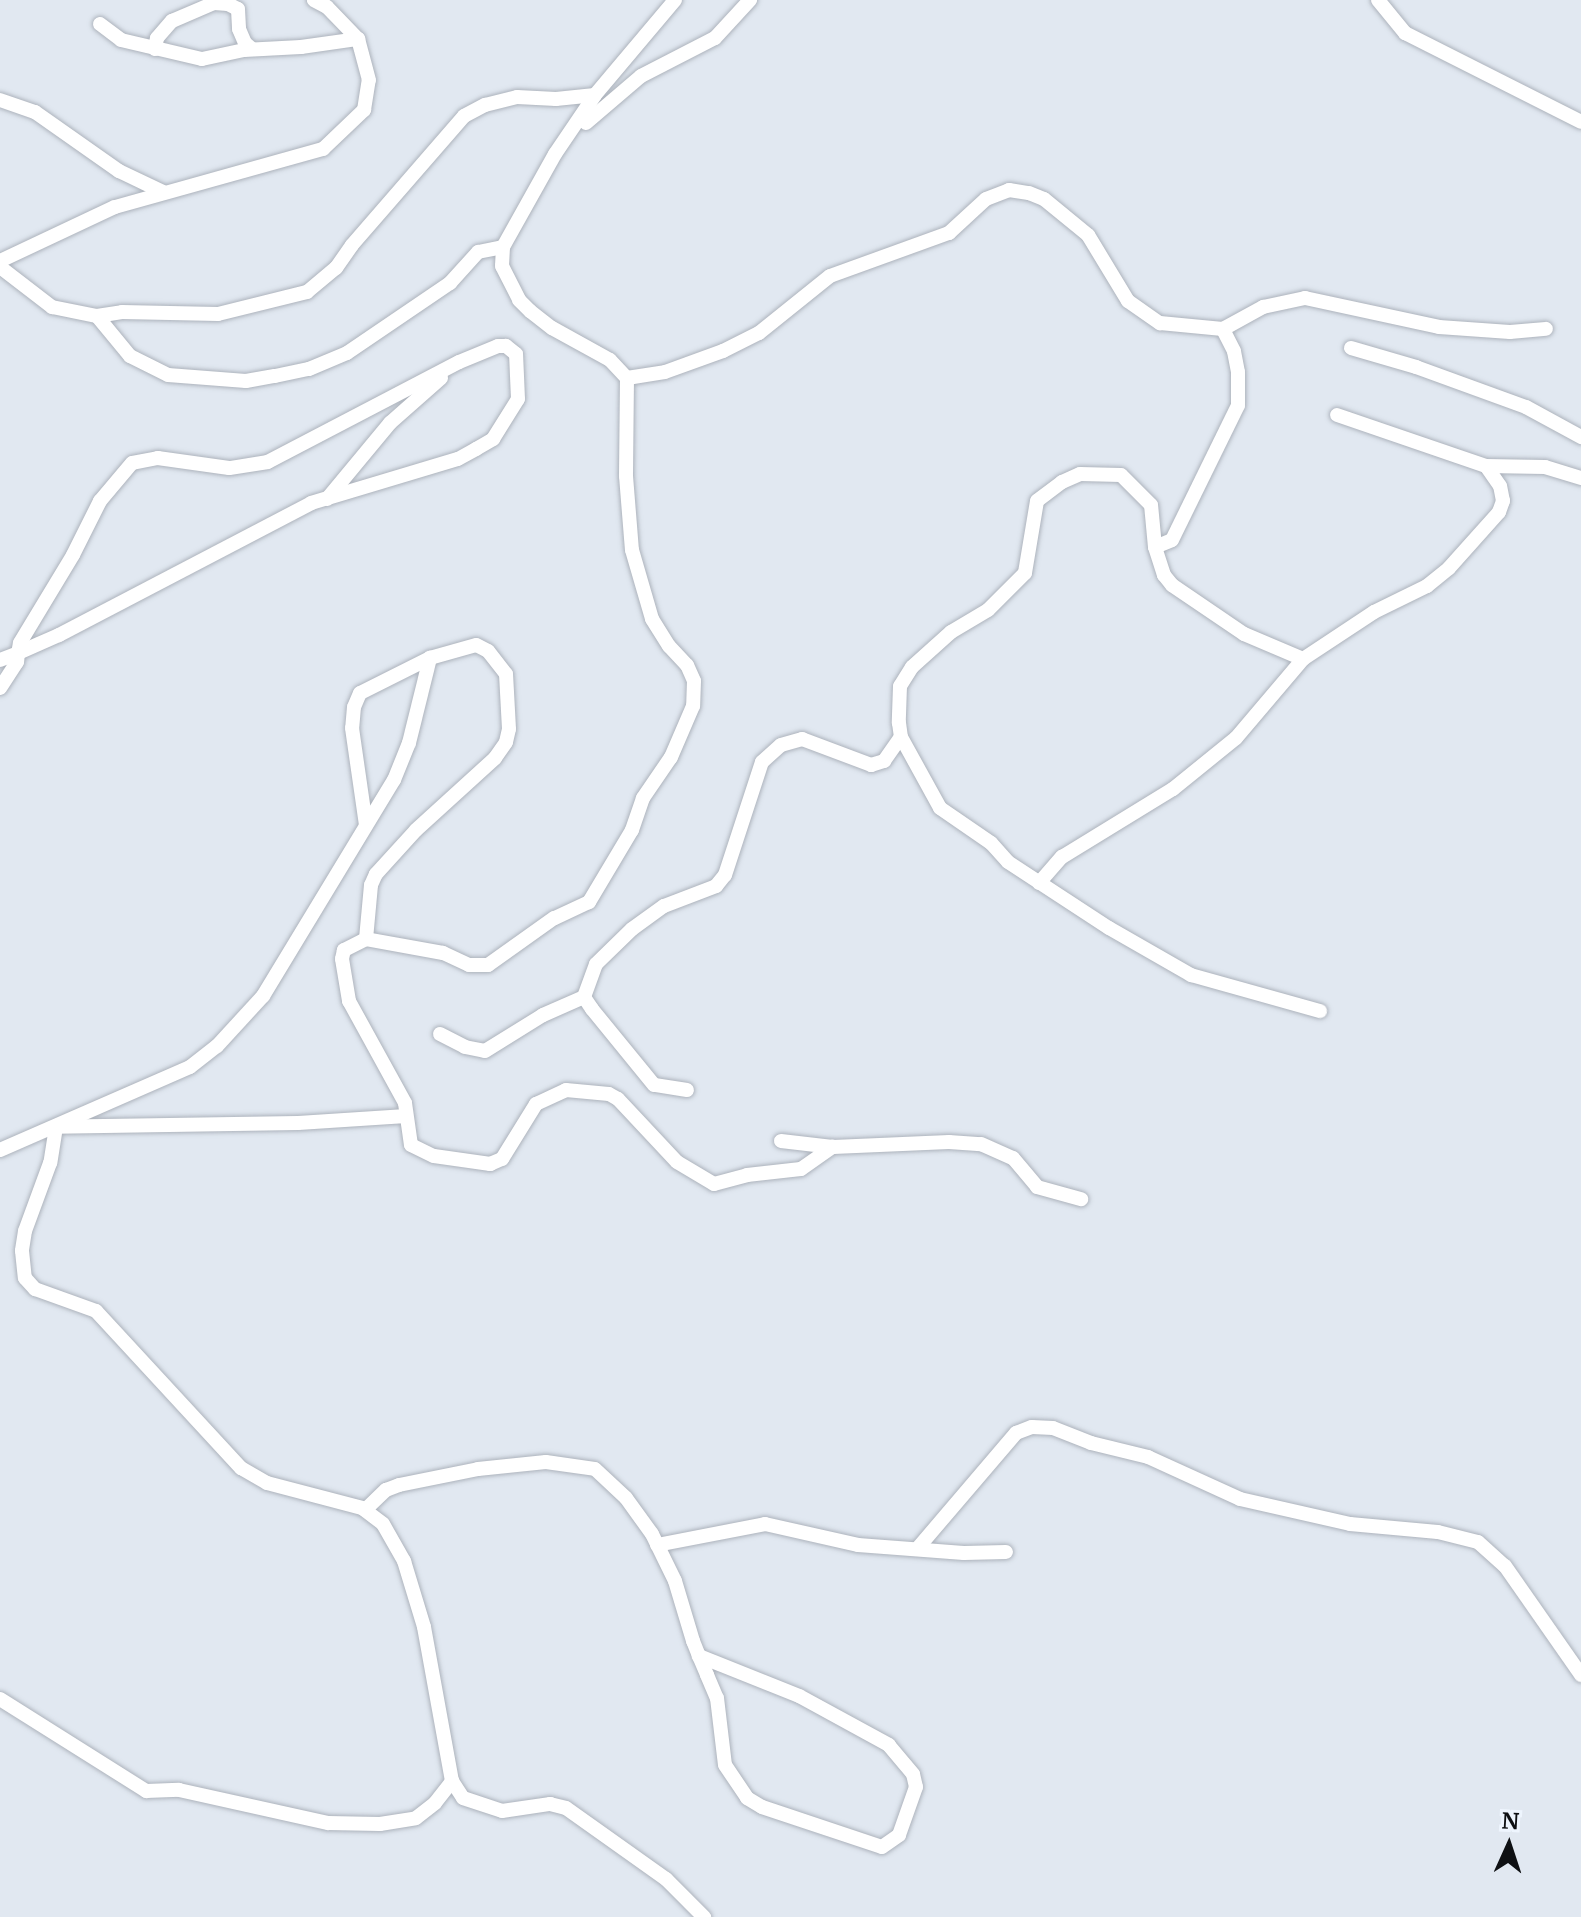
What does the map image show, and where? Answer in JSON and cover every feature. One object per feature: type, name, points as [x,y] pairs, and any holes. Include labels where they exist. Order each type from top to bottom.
[{"type":"street","points":[[314,0],[327,7],[358,39],[369,80],[364,110],[323,149],[163,192],[80,220],[0,264],[52,307],[97,316],[122,312],[218,314],[307,292],[336,268],[352,245],[464,116],[485,105],[517,97],[556,99],[595,95]]},
{"type":"street","points":[[570,136],[595,95],[675,0]]},
{"type":"street","points":[[750,0],[715,38],[623,88],[570,136],[555,154],[503,247],[502,266],[519,300],[552,328],[610,360],[627,378],[626,476],[632,550],[652,619],[669,646],[687,665],[694,681],[693,706],[671,757],[643,798],[632,830],[589,902],[544,924],[501,959],[488,965],[469,965],[443,953],[366,939],[344,950],[342,959],[349,1001],[389,1069],[405,1103],[411,1145],[420,1151],[449,1160],[490,1164],[509,1152],[536,1104],[566,1090],[609,1094],[677,1162],[714,1184],[747,1175],[801,1169],[833,1147]]},
{"type":"street","points":[[1378,0],[1405,33],[1581,122]]},
{"type":"street","points":[[155,49],[157,38],[172,21],[214,3],[228,4],[238,9],[239,29],[245,43],[252,49]]},
{"type":"street","points":[[100,24],[121,40],[202,59],[252,49],[358,39]]},
{"type":"street","points":[[0,100],[35,112],[119,171],[163,192]]},
{"type":"street","points":[[627,378],[665,372],[723,351],[759,333],[830,276],[949,233],[986,199],[1009,190],[1044,199],[1088,235],[1128,301],[1147,317],[1176,326],[1223,329],[1263,307],[1305,298],[1439,327],[1510,332],[1546,329]]},
{"type":"street","points":[[97,316],[130,356],[168,375],[246,381],[309,369],[347,353],[450,283],[478,252],[503,247]]},
{"type":"street","points":[[1155,547],[1172,540],[1238,405],[1238,372],[1234,351],[1223,329]]},
{"type":"street","points":[[0,660],[18,653],[257,529],[327,499],[458,459],[493,439],[518,399],[516,354],[506,346],[498,346],[459,362],[268,462],[229,468],[158,458],[132,463],[100,501],[18,653],[17,662],[0,688]]},
{"type":"street","points":[[1351,348],[1416,367],[1526,407],[1581,437]]},
{"type":"street","points":[[327,499],[390,423],[459,362]]},
{"type":"street","points":[[1337,415],[1486,466],[1545,467],[1581,478]]},
{"type":"street","points":[[1039,883],[1062,857],[1173,789],[1236,738],[1303,659],[1374,612],[1427,586],[1449,568],[1499,512],[1503,501],[1500,486],[1486,466]]},
{"type":"street","points":[[1303,659],[1244,634],[1172,585],[1164,575],[1155,547],[1151,505],[1121,475],[1080,474],[1062,482],[1037,501],[1025,573],[988,610],[951,632],[912,667],[900,686],[901,737],[940,808],[1039,883],[1156,958],[1191,975],[1320,1011]]},
{"type":"street","points":[[366,825],[352,728],[354,707],[360,693],[430,658],[476,645],[488,651],[506,674],[509,729],[495,758],[416,830],[376,874],[371,885],[366,939]]},
{"type":"street","points":[[0,1150],[190,1067],[217,1046],[263,996],[394,780],[409,743],[430,658]]},
{"type":"street","points":[[440,1034],[465,1047],[485,1051],[543,1015],[584,997],[596,964],[632,929],[664,906],[716,886],[725,875],[762,762],[781,745],[802,739],[843,758],[871,765],[884,761],[901,737]]},
{"type":"street","points":[[584,997],[654,1085],[687,1090]]},
{"type":"street","points":[[56,1127],[298,1123],[406,1116]]},
{"type":"street","points":[[56,1127],[50,1163],[25,1231],[22,1251],[25,1278],[35,1289],[96,1311],[241,1468],[267,1483],[365,1510],[383,1524],[404,1561],[424,1627],[452,1781],[463,1798],[493,1809],[516,1811],[550,1804],[566,1808],[666,1879],[704,1917]]},
{"type":"street","points":[[781,1141],[833,1147],[949,1142],[981,1144],[1013,1158],[1037,1187],[1081,1199]]},
{"type":"street","points":[[917,1549],[1016,1433],[1032,1427],[1053,1428],[1091,1443],[1148,1457],[1251,1502],[1350,1524],[1438,1532],[1478,1542],[1505,1566],[1581,1675]]},
{"type":"street","points":[[365,1510],[386,1490],[419,1480],[478,1469],[565,1463],[595,1469],[626,1498],[657,1545],[675,1581],[699,1656],[717,1698],[725,1765],[747,1798],[762,1807],[882,1847],[899,1835],[916,1787],[913,1774],[889,1745],[799,1696],[699,1656]]},
{"type":"street","points":[[657,1545],[765,1524],[858,1545],[1006,1552]]},
{"type":"street","points":[[0,1699],[146,1791],[179,1790],[328,1823],[380,1824],[416,1818],[435,1803],[452,1781]]}]
